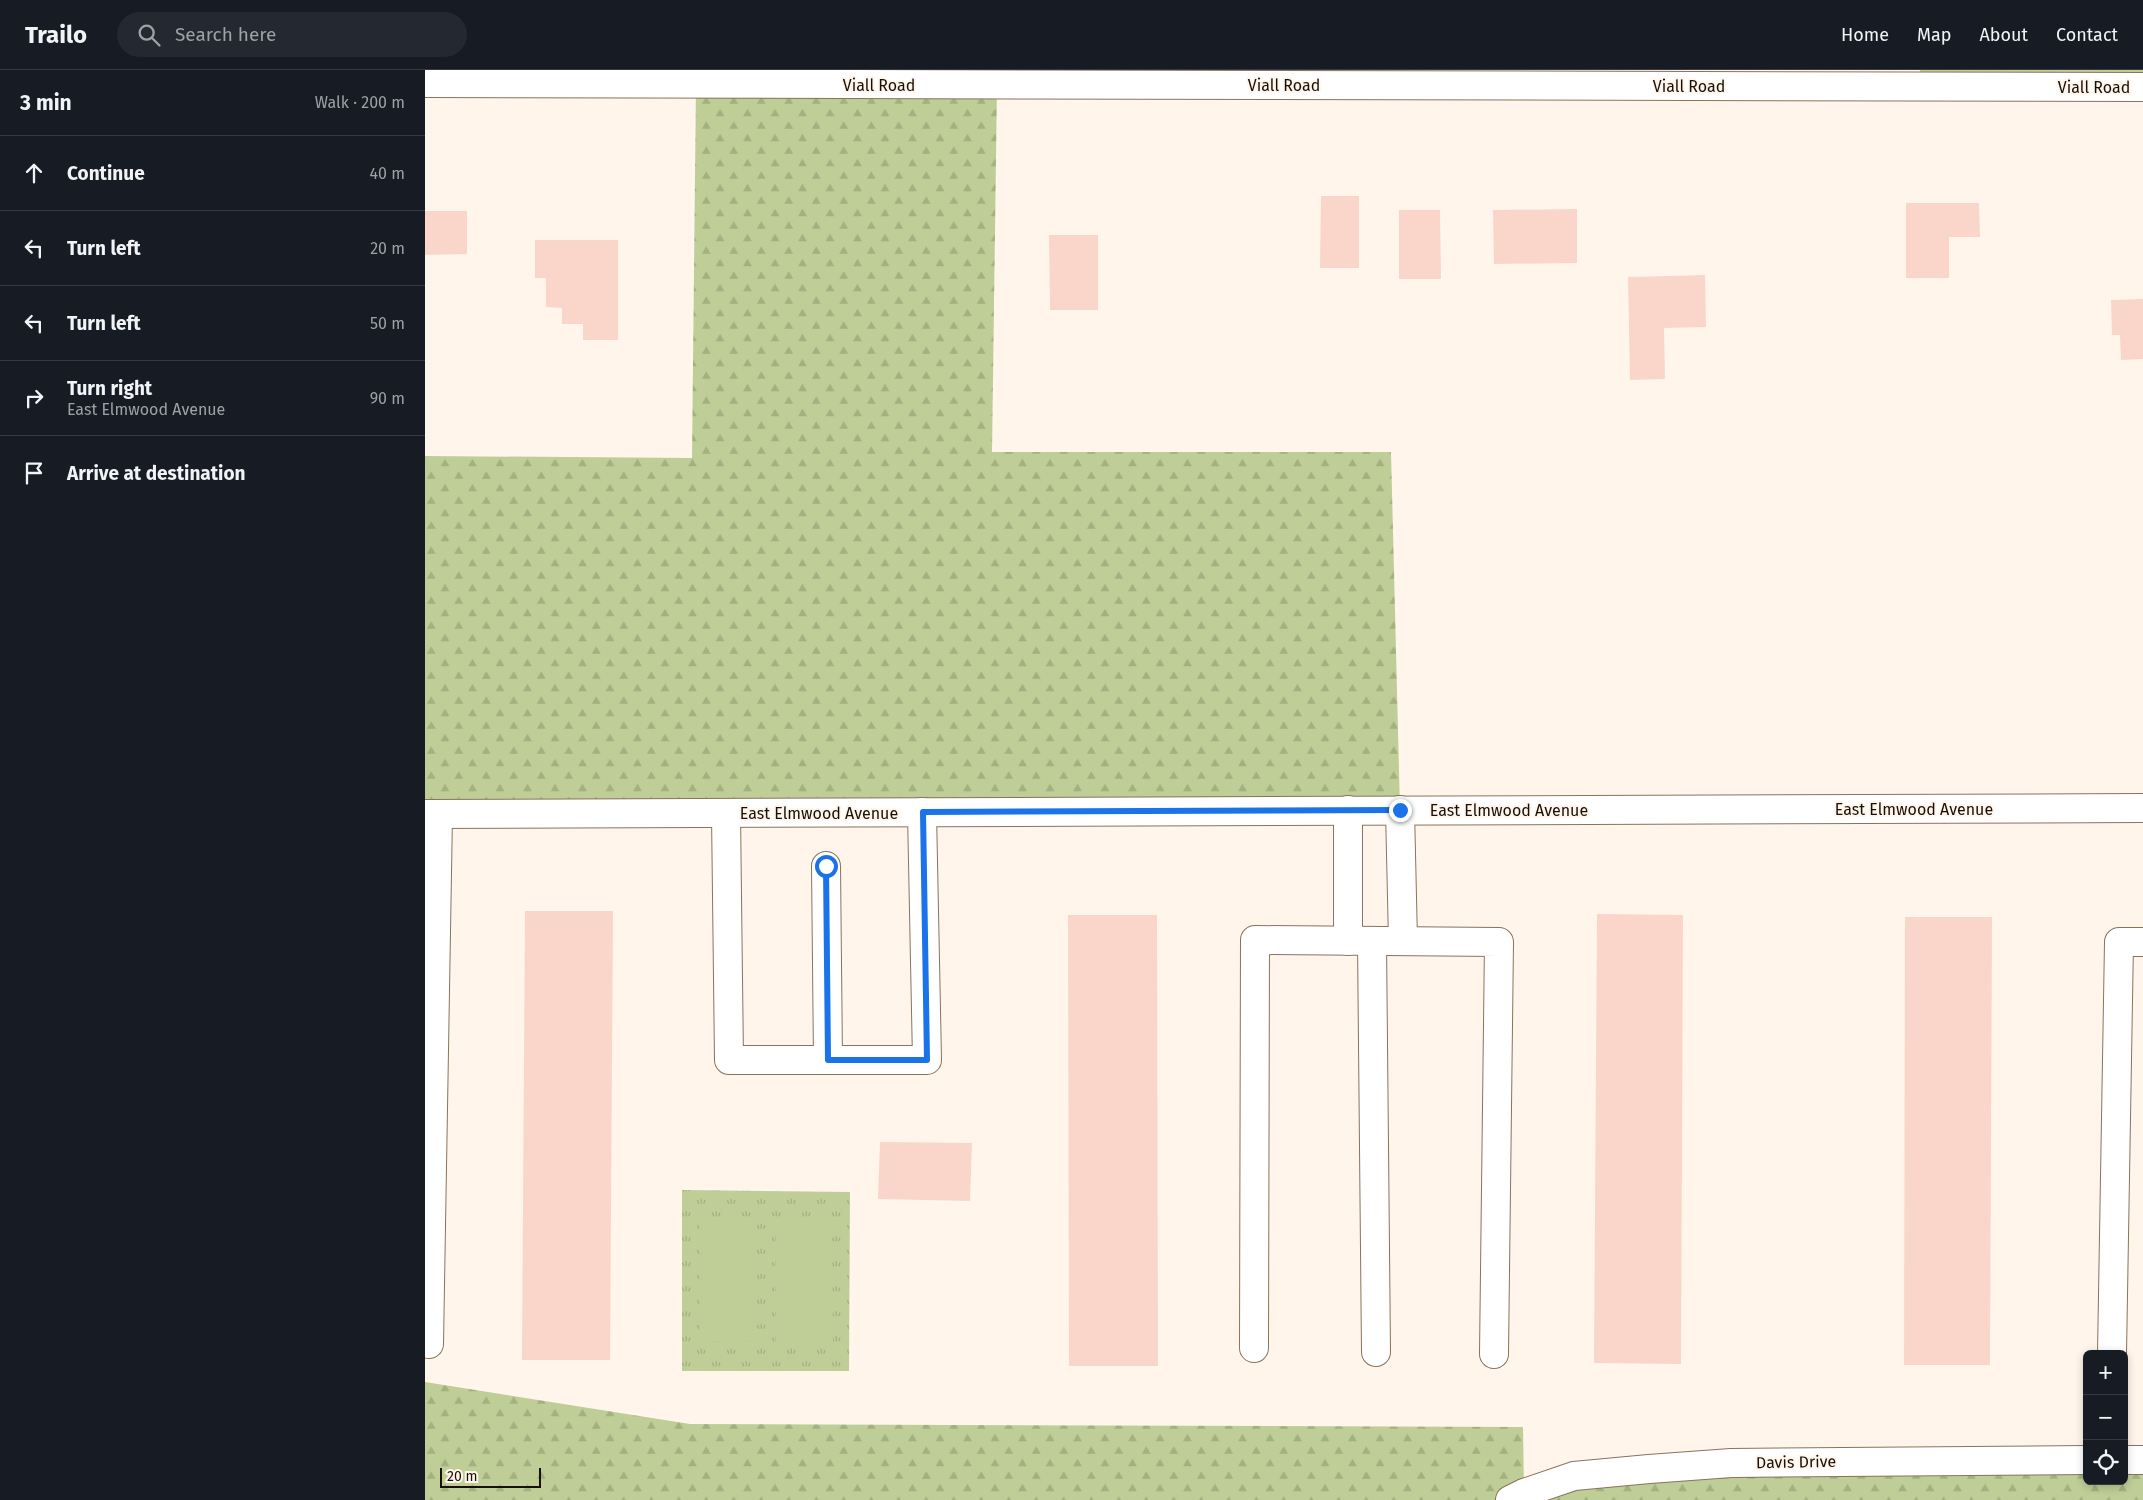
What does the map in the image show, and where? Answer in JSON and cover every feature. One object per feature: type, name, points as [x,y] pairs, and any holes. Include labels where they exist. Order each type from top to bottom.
[{"type":"street","name":"Viall Road","points":[[425,83],[722,77],[1221,77],[2143,87]]},
{"type":"street","name":"East Elmwood Avenue","points":[[432,814],[2143,808]]},
{"type":"street","points":[[1348,810],[1360,941],[1376,1352]]},
{"type":"street","points":[[1400,810],[1403,941]]},
{"type":"street","points":[[726,813],[729,1060],[927,1060],[923,812]]},
{"type":"street","points":[[429,1344],[429,1072],[432,814]]},
{"type":"street","points":[[826,866],[828,1060]]},
{"type":"street","points":[[1254,1348],[1255,940],[1499,942],[1494,1354]]},
{"type":"street","points":[[2112,1350],[2119,942],[2143,942]]},
{"type":"street","name":"Davis Drive","points":[[1510,1500],[1524,1493],[1574,1476],[1713,1464],[2083,1460]]},
{"type":"street","points":[[2128,1460],[2143,1460]]},
{"type":"green space","points":[[1920,70],[2143,70],[2143,87],[1920,86]]},
{"type":"green space","points":[[696,85],[997,85],[992,452],[1391,452],[1400,810],[425,814],[425,456],[692,458]]},
{"type":"green space","points":[[682,1190],[850,1192],[849,1371],[682,1371]]},
{"type":"green space","points":[[700,1221],[756,1221],[756,1341],[700,1341]]},
{"type":"green space","points":[[776,1222],[832,1222],[833,1342],[776,1342]]},
{"type":"green space","points":[[425,1382],[690,1424],[1523,1427],[1524,1492],[1574,1476],[2083,1460],[2083,1485],[2128,1485],[2128,1460],[2143,1460],[2143,1500],[425,1500]]},
{"type":"building","points":[[1321,196],[1359,196],[1359,268],[1320,268]]},
{"type":"building","points":[[1906,203],[1979,203],[1980,237],[1949,237],[1949,278],[1906,278]]},
{"type":"building","points":[[1577,209],[1577,263],[1494,264],[1493,210]]},
{"type":"building","points":[[1399,210],[1440,210],[1441,279],[1399,279]]},
{"type":"building","points":[[425,211],[467,211],[467,254],[425,255]]},
{"type":"building","points":[[1049,235],[1098,235],[1098,310],[1050,310]]},
{"type":"building","points":[[535,240],[618,240],[618,340],[583,340],[583,324],[562,324],[562,308],[546,307],[546,278],[535,278]]},
{"type":"building","points":[[1705,275],[1706,327],[1664,328],[1665,379],[1630,380],[1628,277]]},
{"type":"building","points":[[2143,299],[2143,359],[2121,360],[2120,335],[2112,335],[2111,300]]},
{"type":"building","points":[[525,911],[613,911],[610,1360],[522,1360]]},
{"type":"building","points":[[1597,914],[1683,915],[1681,1364],[1594,1363]]},
{"type":"building","points":[[1068,915],[1157,915],[1158,1366],[1069,1366]]},
{"type":"building","points":[[1905,917],[1992,917],[1990,1365],[1904,1365]]},
{"type":"building","points":[[880,1142],[972,1143],[970,1201],[878,1199]]},
{"type":"route","points":[[826,866],[828,1060],[927,1060],[923,812],[1400,810]]}]
